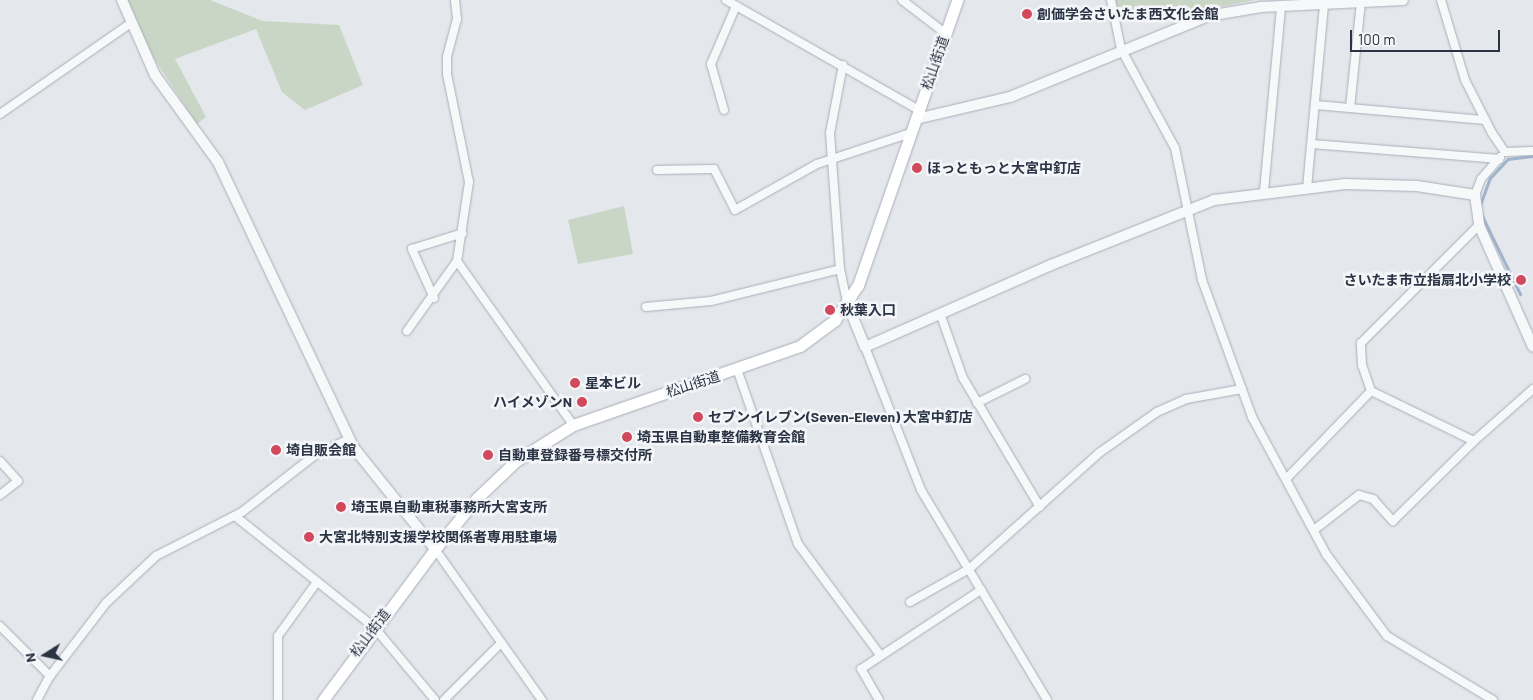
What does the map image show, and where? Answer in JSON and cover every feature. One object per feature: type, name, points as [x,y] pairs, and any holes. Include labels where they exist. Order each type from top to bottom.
[{"type":"main road","name":"松山街道","points":[[323,700],[374,628],[435,549],[499,475],[573,425],[800,346],[848,305],[957,0]]},
{"type":"street","points":[[122,0],[155,75],[218,162],[350,439],[435,549],[542,700]]},
{"type":"street","points":[[407,331],[434,298],[457,261],[463,233],[469,182],[447,57],[457,19],[455,0]]},
{"type":"street","points":[[726,0],[843,66],[917,114],[1001,100],[1185,22],[1260,3],[1281,6],[1402,0]]},
{"type":"street","points":[[902,0],[945,33]]},
{"type":"street","points":[[1111,0],[1121,49],[1175,148],[1202,280],[1242,389],[1326,554],[1387,636],[1493,700]]},
{"type":"street","points":[[1441,0],[1465,80],[1484,120],[1505,152]]},
{"type":"street","points":[[1350,108],[1361,2]]},
{"type":"street","points":[[1307,188],[1324,4]]},
{"type":"street","points":[[724,110],[711,64],[736,6]]},
{"type":"street","points":[[1264,191],[1281,6]]},
{"type":"street","points":[[0,114],[131,23]]},
{"type":"street","points":[[843,66],[832,107],[832,159],[840,269],[848,305],[921,490],[1047,700]]},
{"type":"street","points":[[1316,105],[1484,120]]},
{"type":"street","points":[[657,170],[714,169],[735,210],[832,159],[911,133]]},
{"type":"street","points":[[1312,144],[1499,158]]},
{"type":"street","points":[[1533,151],[1505,152],[1481,179],[1475,195],[1479,225],[1533,347]]},
{"type":"street","points":[[865,347],[941,316],[1051,265],[1188,210],[1264,191],[1376,184],[1475,195]]},
{"type":"street","points":[[1474,441],[1371,391],[1362,365],[1362,343],[1479,225]]},
{"type":"street","points":[[434,298],[412,249],[463,233]]},
{"type":"street","points":[[457,261],[573,425]]},
{"type":"street","points":[[646,307],[711,301],[840,269]]},
{"type":"street","points":[[941,316],[963,378],[1040,507]]},
{"type":"street","points":[[737,369],[798,544],[880,655]]},
{"type":"street","points":[[977,403],[1025,379]]},
{"type":"street","points":[[910,602],[970,569],[1099,453],[1157,412],[1186,400],[1242,389]]},
{"type":"street","points":[[1314,530],[1366,495],[1393,521],[1474,441],[1533,389]]},
{"type":"street","points":[[1287,478],[1371,391]]},
{"type":"street","points":[[38,700],[50,676],[106,603],[156,556],[235,516],[316,455],[350,439]]},
{"type":"street","points":[[0,460],[18,481],[0,495]]},
{"type":"street","points":[[235,516],[374,628],[434,700]]},
{"type":"street","points":[[278,700],[278,636],[317,582]]},
{"type":"street","points":[[879,700],[861,669],[981,590]]},
{"type":"street","points":[[0,626],[50,676]]},
{"type":"street","points":[[444,700],[501,644]]},
{"type":"green space","points":[[126,0],[210,0],[263,21],[339,25],[363,85],[305,110],[282,92],[256,29],[175,59],[206,117],[197,124],[151,54]]},
{"type":"green space","points":[[1115,0],[1254,0],[1181,15],[1123,21]]},
{"type":"green space","points":[[624,206],[633,254],[578,264],[568,220]]},
{"type":"waterway","points":[[1480,205],[1490,178],[1508,159],[1533,156]]},
{"type":"waterway","points":[[1482,216],[1520,294]]},
{"type":"place","name":"創価学会さいたま西文化会館","points":[[1027,14]]},
{"type":"place","name":"ほっともっと大宮中釘店","points":[[917,168]]},
{"type":"place","name":"さいたま市立指扇北小学校","points":[[1521,280]]},
{"type":"place","name":"秋葉入口","points":[[830,310]]},
{"type":"place","name":"星本ビル","points":[[575,383]]},
{"type":"place","name":"ハイメゾンN","points":[[582,402]]},
{"type":"place","name":"セブンイレブン(Seven-Eleven) 大宮中釘店","points":[[698,417]]},
{"type":"place","name":"埼玉県自動車整備教育会館","points":[[627,437]]},
{"type":"place","name":"埼自販会館","points":[[276,450]]},
{"type":"place","name":"自動車登録番号標交付所","points":[[488,455]]},
{"type":"place","name":"埼玉県自動車税事務所大宮支所","points":[[341,507]]},
{"type":"place","name":"大宮北特別支援学校関係者専用駐車場","points":[[309,537]]}]
